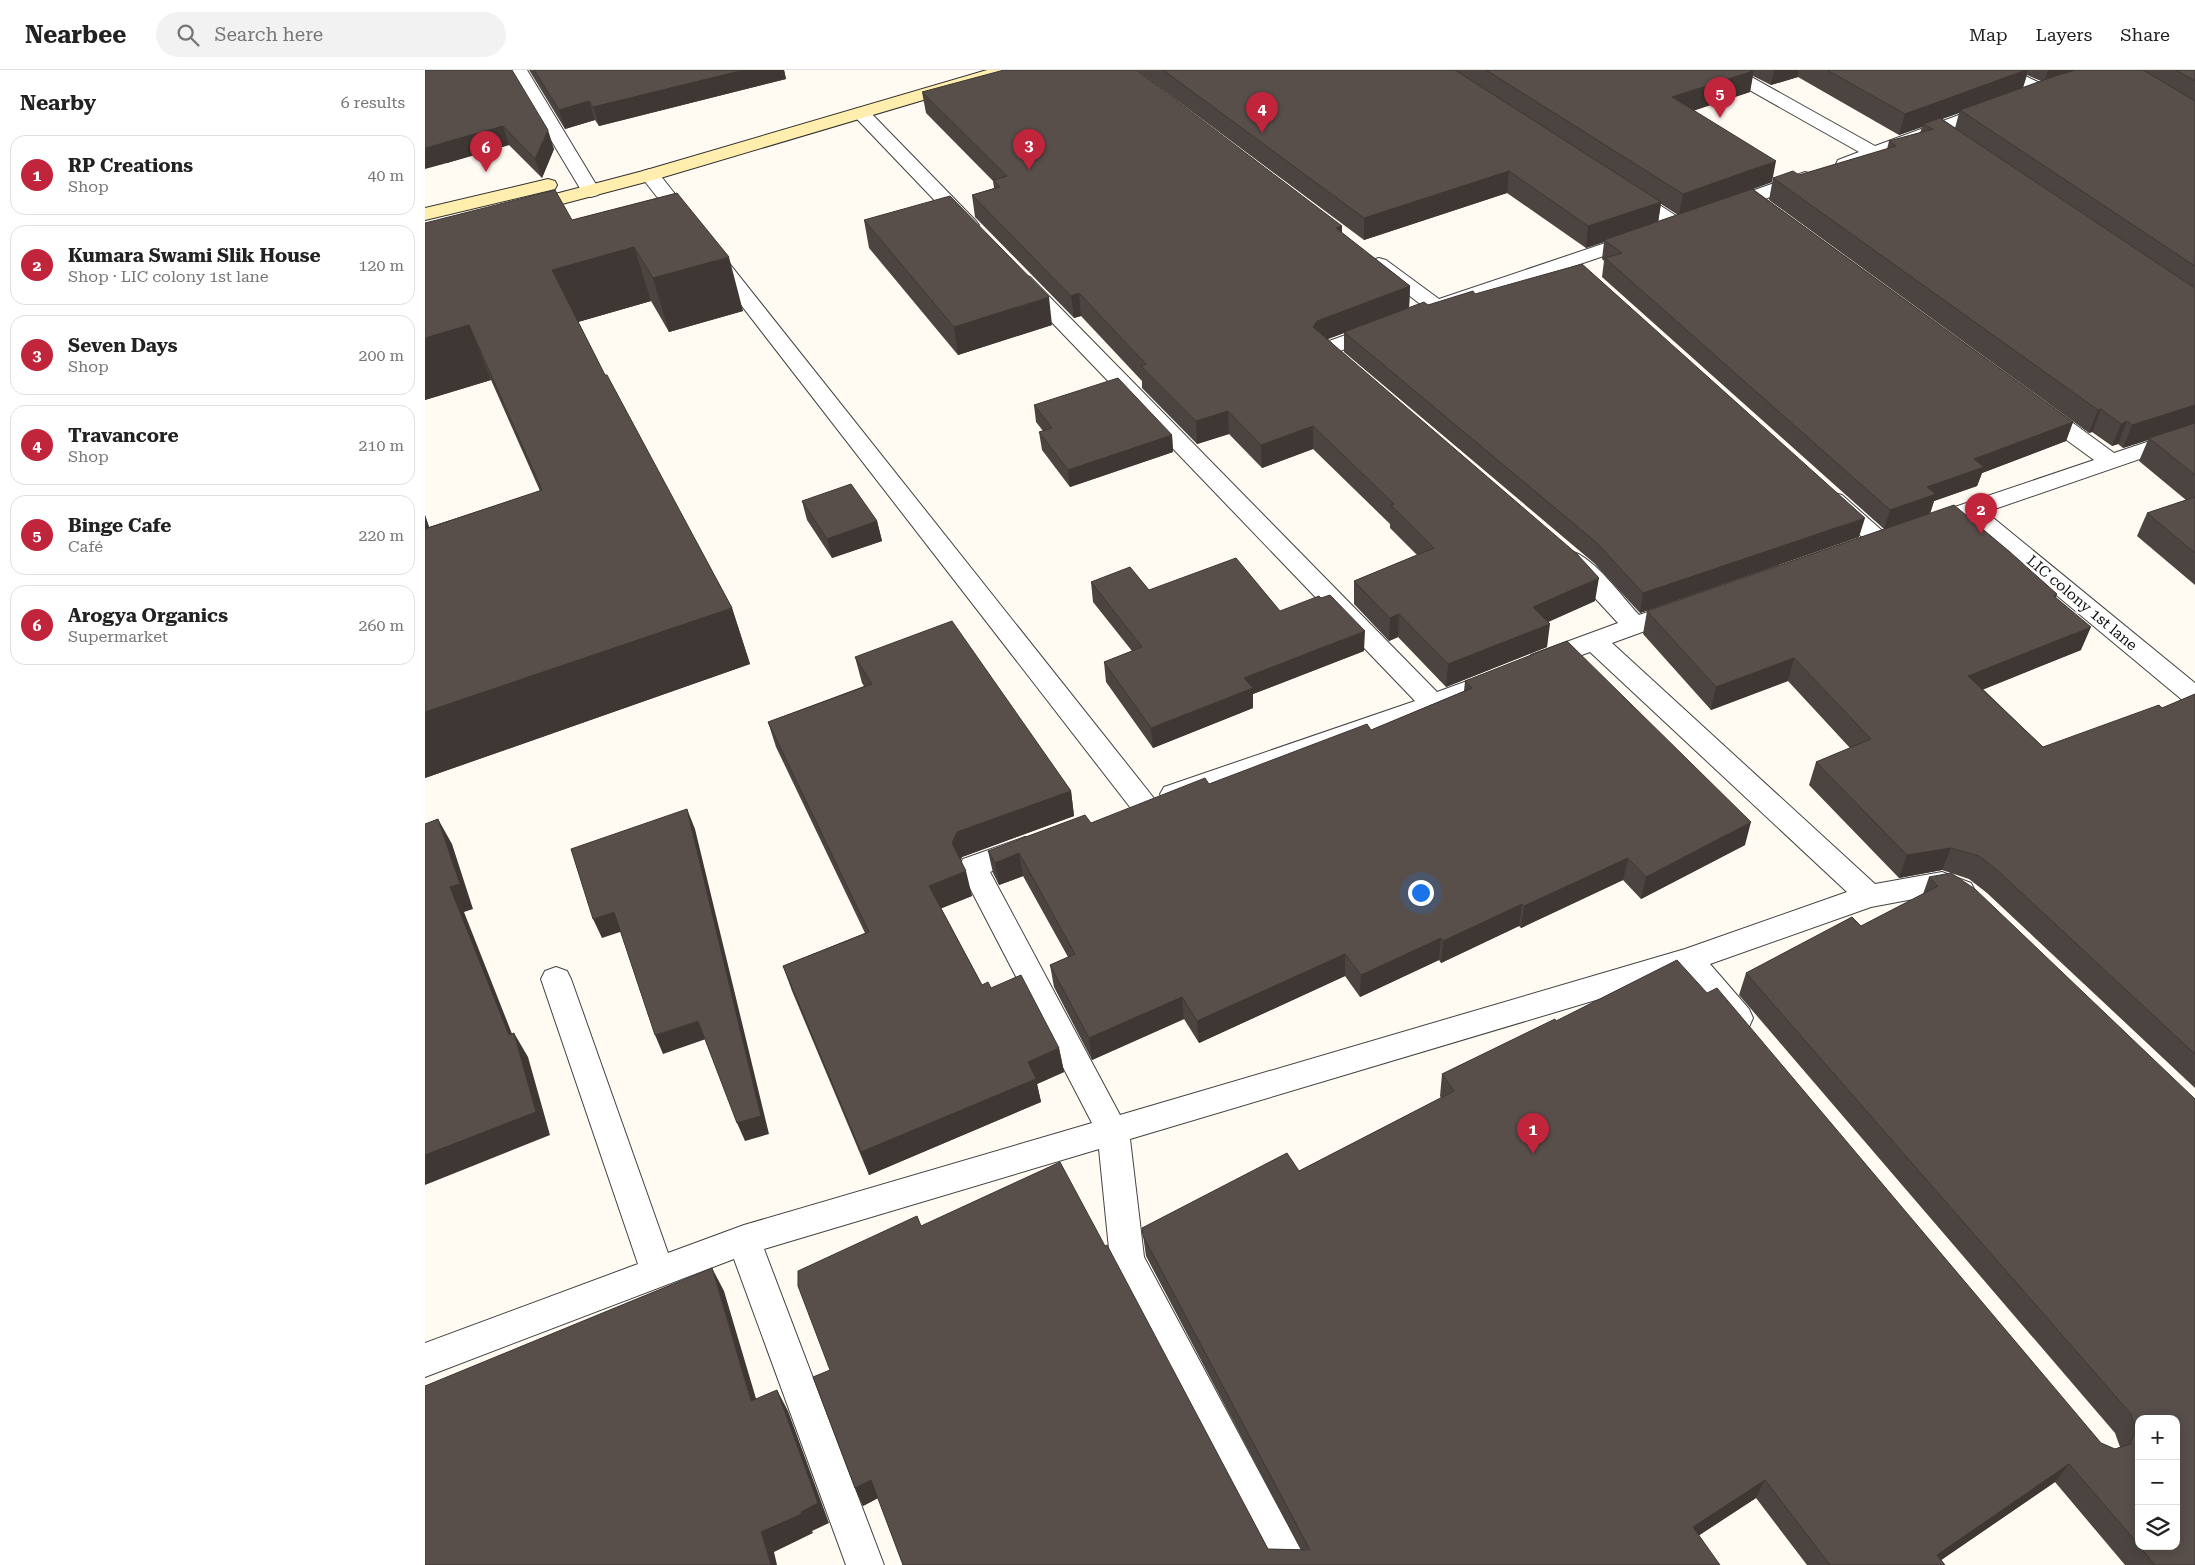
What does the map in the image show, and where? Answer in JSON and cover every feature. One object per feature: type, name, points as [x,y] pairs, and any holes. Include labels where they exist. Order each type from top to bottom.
[{"type":"street","points":[[518,70],[586,184]]},
{"type":"street","points":[[508,212],[677,152],[947,70]]},
{"type":"street","points":[[425,214],[586,184],[650,175],[1005,70]]},
{"type":"street","points":[[1727,70],[1874,153]]},
{"type":"street","points":[[2000,70],[2042,91]]},
{"type":"street","points":[[1363,381],[1325,349],[1437,307],[1578,267],[1701,216],[1760,204],[1822,172],[2011,102],[2061,86]]},
{"type":"street","points":[[861,113],[985,241]]},
{"type":"street","points":[[1936,130],[1952,141]]},
{"type":"street","points":[[650,175],[1143,804]]},
{"type":"street","points":[[1611,182],[1677,225]]},
{"type":"street","points":[[1366,254],[1437,307]]},
{"type":"street","points":[[1012,270],[1433,704]]},
{"type":"street","points":[[2023,397],[2110,461]]},
{"type":"street","points":[[1850,550],[2195,433]]},
{"type":"street","points":[[1820,487],[1894,535]]},
{"type":"street","name":"LIC colony 1st lane","points":[[1969,510],[2195,697]]},
{"type":"street","points":[[1553,544],[1584,570],[1634,625]]},
{"type":"street","points":[[1522,668],[1593,640],[1700,602]]},
{"type":"street","points":[[1593,640],[1869,896]]},
{"type":"street","points":[[1117,814],[1433,704],[1495,679]]},
{"type":"street","points":[[1045,841],[973,867],[1113,1132],[1127,1259],[1290,1565]]},
{"type":"street","points":[[425,1360],[744,1240],[1689,960],[1869,896],[1942,883],[1958,888],[1983,909]]},
{"type":"street","points":[[1689,960],[1760,1044]]},
{"type":"street","points":[[556,979],[658,1272]]},
{"type":"street","points":[[744,1240],[865,1565]]},
{"type":"building","points":[[425,70],[512,70],[548,130],[535,159],[503,126],[425,148]]},
{"type":"building","points":[[534,70],[744,70],[593,107],[589,101],[559,110]]},
{"type":"building","points":[[1004,70],[1136,70],[1342,226],[1336,228],[1410,286],[1317,321],[1313,327],[1577,554],[1599,578],[1533,607],[1550,624],[1448,664],[1399,614],[1390,618],[1354,581],[1434,548],[1391,505],[1394,504],[1313,426],[1261,445],[1228,411],[1196,421],[1141,366],[1146,364],[1079,293],[1071,296],[972,195],[1000,187],[993,180],[1007,176],[922,92]]},
{"type":"building","points":[[1163,70],[1455,70],[1661,202],[1588,226],[1509,171],[1364,218]]},
{"type":"building","points":[[1486,70],[1751,70],[1753,71],[1672,97],[1776,161],[1683,194]]},
{"type":"building","points":[[1827,70],[2026,70],[1905,114]]},
{"type":"building","points":[[2076,70],[2143,70],[2195,101],[2195,266],[1960,110]]},
{"type":"building","points":[[2176,70],[2195,70],[2195,81]]},
{"type":"building","points":[[1940,118],[2195,288],[2195,405],[2132,425],[2127,421],[2121,424],[2101,409],[2098,410],[1773,178],[1793,171],[1799,175],[1896,146],[1889,141],[1933,129],[1923,124]]},
{"type":"building","points":[[1752,189],[2073,422],[1974,459],[1984,467],[1927,487],[1936,494],[1890,510],[1605,258],[1622,253],[1604,240]]},
{"type":"building","points":[[555,190],[572,220],[677,193],[729,257],[653,278],[634,247],[552,270],[605,375],[607,375],[732,608],[425,712],[425,529],[542,490],[469,325],[425,338],[425,223]]},
{"type":"building","points":[[950,196],[1049,297],[954,327],[864,220]]},
{"type":"building","points":[[1582,264],[1865,518],[1643,593],[1597,543],[1344,332],[1424,302],[1428,305],[1473,291],[1475,294]]},
{"type":"building","points":[[1118,378],[1172,435],[1068,470],[1039,432],[1052,428],[1034,405]]},
{"type":"building","points":[[2195,423],[2195,475],[2149,438]]},
{"type":"building","points":[[851,484],[877,521],[827,539],[802,501]]},
{"type":"building","points":[[2195,497],[2195,553],[2147,513]]},
{"type":"building","points":[[1954,505],[2010,552],[2057,594],[2054,596],[2091,627],[1968,676],[2043,747],[2159,705],[2162,708],[2195,694],[2195,1054],[1997,870],[1979,856],[1951,848],[1907,855],[1816,762],[1871,739],[1794,658],[1716,687],[1647,611]]},
{"type":"building","points":[[1236,558],[1280,611],[1319,596],[1321,598],[1330,595],[1365,631],[1244,678],[1253,688],[1151,728],[1104,662],[1142,647],[1091,582],[1130,567],[1149,590]]},
{"type":"building","points":[[952,621],[1071,791],[957,832],[952,843],[966,871],[929,886],[982,985],[988,982],[991,988],[1021,975],[1059,1048],[1028,1062],[1036,1079],[861,1152],[783,966],[869,932],[768,722],[872,684],[855,657]]},
{"type":"building","points":[[1567,641],[1751,822],[1646,877],[1628,858],[1524,906],[1522,904],[1443,941],[1441,938],[1361,975],[1345,954],[1197,1021],[1182,997],[1089,1038],[1050,965],[1075,954],[1019,853],[995,863],[988,851],[1085,815],[1091,823],[1205,778],[1209,784],[1367,724],[1371,730],[1472,688],[1465,681]]},
{"type":"building","points":[[687,809],[761,1116],[737,1123],[698,1021],[655,1035],[614,912],[593,919],[571,849]]},
{"type":"building","points":[[438,819],[460,884],[450,887],[509,1035],[514,1033],[536,1112],[425,1155],[425,824]]},
{"type":"building","points":[[1951,873],[1975,889],[2195,1099],[2195,1565],[2155,1565],[2142,1550],[2180,1550],[2180,1415],[2135,1415],[2135,1426],[2131,1414],[1746,973],[1852,917],[1861,926],[1938,886],[1929,877]]},
{"type":"building","points":[[1677,960],[1707,993],[1717,988],[2101,1443],[2115,1449],[2130,1444],[2135,1432],[2135,1540],[2069,1464],[1937,1555],[1945,1565],[1830,1565],[1765,1480],[1693,1527],[1720,1565],[903,1565],[871,1480],[855,1488],[813,1377],[830,1370],[798,1286],[798,1271],[917,1216],[921,1226],[1060,1162],[1105,1246],[1107,1245],[1268,1549],[1310,1550],[1143,1236],[1142,1228],[1287,1153],[1299,1171],[1454,1091],[1442,1074],[1555,1019],[1556,1021]]},
{"type":"building","points":[[712,1268],[751,1401],[777,1390],[818,1503],[801,1512],[802,1514],[761,1532],[771,1565],[425,1565],[425,1386]]},
{"type":"place","name":"Binge Cafe","points":[[1720,118]]},
{"type":"place","name":"Travancore","points":[[1262,133]]},
{"type":"place","name":"Seven Days","points":[[1029,170]]},
{"type":"place","name":"Arogya Organics","points":[[486,172]]},
{"type":"place","name":"Kumara Swami Slik House","points":[[1981,534]]},
{"type":"place","name":"RP Creations","points":[[1533,1154]]}]
